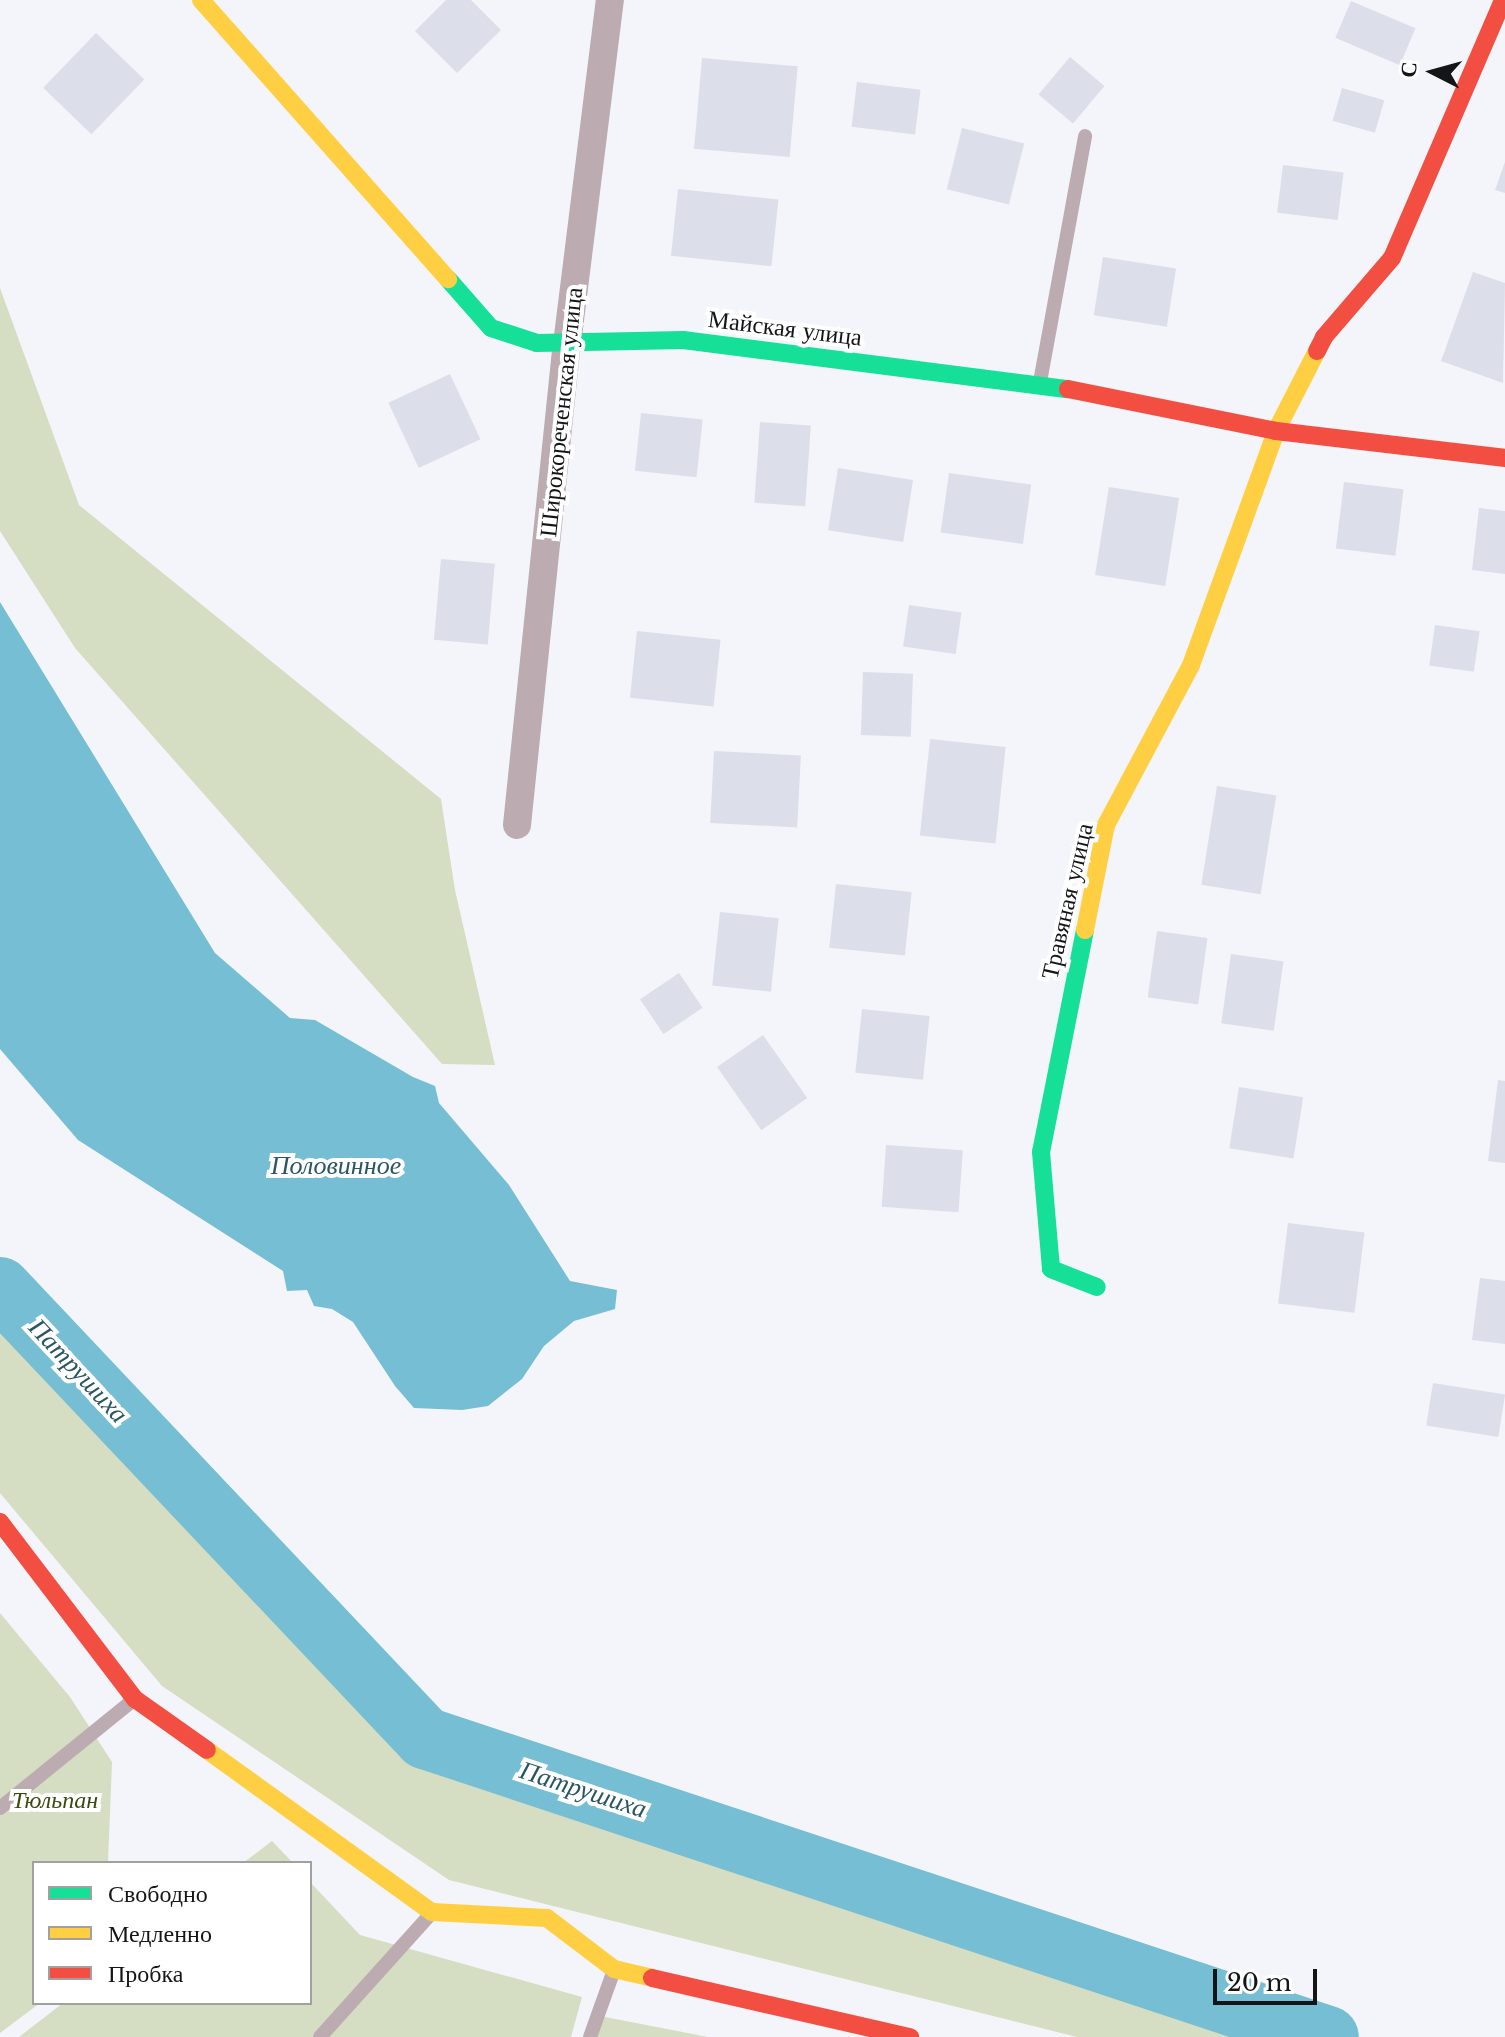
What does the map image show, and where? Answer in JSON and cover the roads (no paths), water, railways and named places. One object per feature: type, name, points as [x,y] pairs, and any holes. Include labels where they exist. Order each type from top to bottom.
[{"type":"street","name":"Майская улица","points":[[201,0],[491,328],[537,343],[683,340],[1040,383],[1276,431],[1505,458]]},
{"type":"street","name":"Широкореченская улица","points":[[517,825],[567,344],[610,0]]},
{"type":"street","points":[[1276,431],[1324,337],[1392,258],[1503,0]]},
{"type":"street","name":"Травяная улица","points":[[1097,1287],[1051,1269],[1041,1152],[1106,825],[1191,665],[1276,431]]},
{"type":"street","points":[[0,1522],[135,1699],[432,1912],[547,1918],[614,1969],[910,2037]]},
{"type":"lane","points":[[1040,383],[1085,136]]},
{"type":"lane","points":[[0,1808],[135,1699]]},
{"type":"lane","points":[[320,2037],[432,1912]]},
{"type":"lane","points":[[590,2037],[614,1969]]},
{"type":"water","name":"Половинное","points":[[0,602],[215,953],[290,1018],[315,1020],[413,1077],[435,1086],[439,1103],[509,1185],[570,1281],[617,1290],[615,1309],[574,1321],[544,1346],[522,1379],[488,1406],[462,1410],[414,1408],[395,1386],[353,1322],[332,1309],[314,1306],[307,1290],[287,1291],[283,1271],[78,1140],[0,1049]]},
{"type":"waterway","name":"Патрушиха","points":[[0,1288],[425,1738],[1328,2037]]},
{"type":"park label","name":"Тюльпан","points":[[55,1800]]}]
